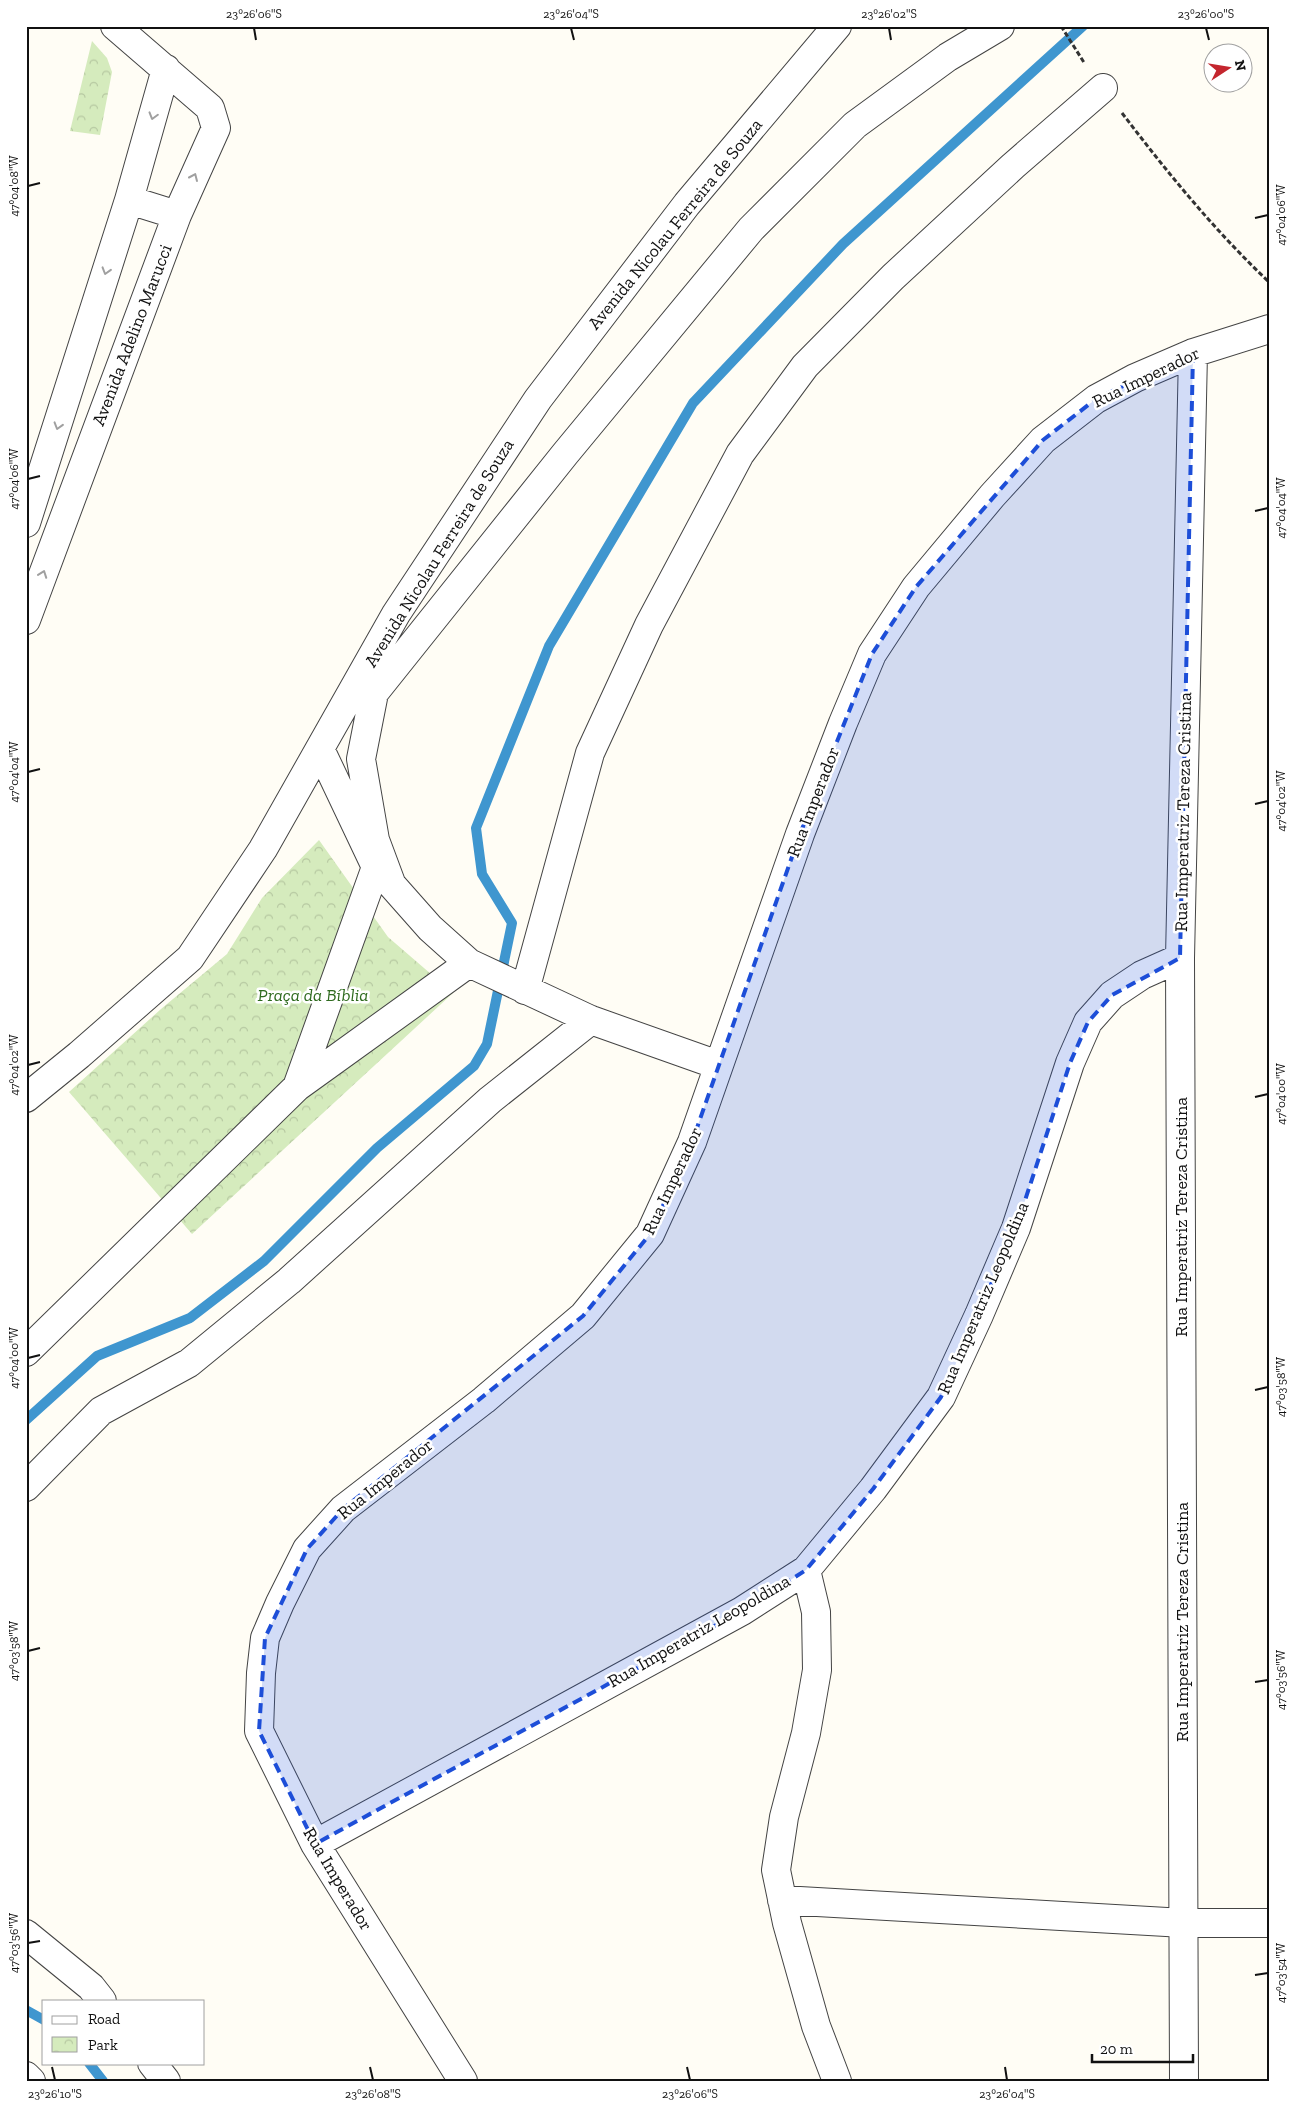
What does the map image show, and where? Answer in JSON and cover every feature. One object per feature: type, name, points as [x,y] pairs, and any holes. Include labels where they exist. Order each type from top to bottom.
[{"type":"street","name":"Avenida Adelino Marucci","points":[[26,620],[177,215],[216,128],[210,108],[115,26]]},
{"type":"street","name":"Avenida Nicolau Ferreira de Souza","points":[[26,1098],[79,1055],[190,958],[263,848],[396,614],[538,399],[687,204],[837,26]]},
{"type":"street","points":[[297,1087],[383,875],[361,759],[374,693],[565,454],[752,228],[855,125],[948,57],[1000,26]]},
{"type":"street","points":[[26,523],[129,200],[166,69]]},
{"type":"street","points":[[525,990],[590,753],[649,625],[740,454],[805,366],[893,277],[1013,166],[1103,88]]},
{"type":"street","points":[[129,200],[177,215]]},
{"type":"street","name":"Rua Imperador","points":[[463,2081],[315,1844],[259,1731],[261,1673],[265,1638],[308,1549],[343,1509],[484,1400],[583,1316],[650,1234],[692,1142],[800,834],[850,705],[872,654],[916,587],[992,496],[1043,440],[1096,399],[1135,378],[1193,352],[1269,329]]},
{"type":"street","name":"Rua Imperatriz Tereza Cristina","points":[[1184,2081],[1180,958],[1193,352]]},
{"type":"street","points":[[320,750],[383,875],[430,928],[469,962],[591,1020],[718,1064]]},
{"type":"street","name":"Rua Imperatriz Leopoldina","points":[[315,1844],[742,1610],[806,1570],[873,1489],[941,1397],[1016,1228],[1070,1062],[1088,1022],[1112,995],[1142,976],[1180,958]]},
{"type":"street","points":[[26,1352],[297,1087],[469,962]]},
{"type":"street","points":[[26,1488],[100,1412],[189,1363],[290,1281],[490,1100],[591,1020]]},
{"type":"street","points":[[806,1570],[816,1612],[817,1670],[806,1733],[784,1817],[776,1870],[782,1900],[816,2026],[837,2081]]},
{"type":"street","points":[[782,1900],[1184,1923],[1269,1923]]},
{"type":"street","points":[[26,1934],[92,1987],[101,2000]]},
{"type":"street","points":[[153,2064],[166,2081]]},
{"type":"street","points":[[26,2076],[31,2081]]},
{"type":"path","points":[[1061,26],[1103,88],[1169,174],[1239,254],[1269,282]]},
{"type":"highlighted area","points":[[1193,353],[1180,958],[1112,995],[1088,1022],[1070,1063],[1016,1228],[941,1397],[873,1489],[806,1570],[742,1611],[315,1844],[259,1731],[265,1638],[307,1549],[343,1509],[583,1316],[650,1234],[692,1142],[800,834],[872,654],[916,587],[1043,440],[1096,399]]},
{"type":"green space","points":[[92,41],[107,58],[112,72],[100,135],[70,131]]},
{"type":"green space","name":"Praça da Bíblia","points":[[319,840],[388,937],[453,993],[192,1234],[69,1092],[161,1009],[227,954],[262,898]]},
{"type":"waterway","points":[[26,1420],[97,1356],[190,1318],[264,1261],[377,1148],[474,1066],[487,1044],[512,923],[482,874],[476,828],[549,646],[693,403],[843,244],[1083,26]]},
{"type":"waterway","points":[[26,2010],[42,2019]]},
{"type":"waterway","points":[[90,2064],[103,2081]]}]
